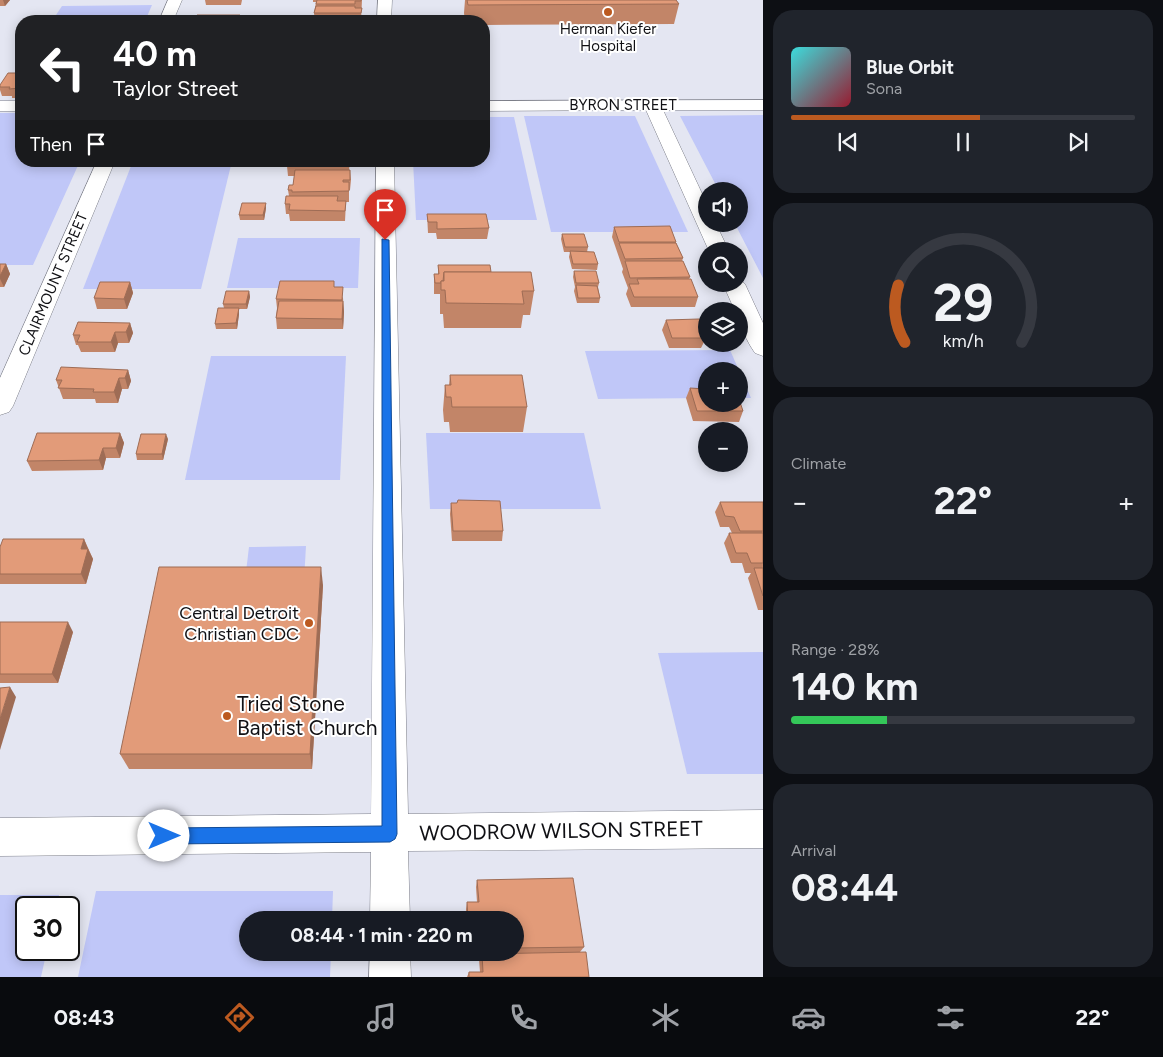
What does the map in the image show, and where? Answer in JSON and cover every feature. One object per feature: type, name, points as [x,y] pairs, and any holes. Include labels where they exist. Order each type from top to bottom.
[{"type":"street","points":[[169,15],[175,0]]},
{"type":"street","points":[[384,15],[385,0]]},
{"type":"street","points":[[652,105],[715,242]]},
{"type":"street","name":"BYRON STREET","points":[[490,106],[763,105]]},
{"type":"street","points":[[0,106],[15,106]]},
{"type":"street","name":"CLAIRMOUNT STREET","points":[[0,406],[103,167]]},
{"type":"street","points":[[385,167],[390,911]]},
{"type":"street","points":[[738,292],[763,348]]},
{"type":"street","name":"WOODROW WILSON STREET","points":[[0,837],[390,834],[676,828],[763,829]]},
{"type":"street","points":[[390,961],[390,977]]},
{"type":"shaded area","points":[[152,5],[148,15],[56,15],[62,6]]},
{"type":"shaded area","points":[[0,113],[15,113],[15,167],[77,167],[33,265],[0,265]]},
{"type":"shaded area","points":[[763,115],[763,278],[748,249],[748,242],[744,242],[739,232],[748,232],[748,182],[714,182],[680,116]]},
{"type":"shaded area","points":[[524,116],[635,116],[688,232],[551,232]]},
{"type":"shaded area","points":[[490,117],[514,117],[537,220],[416,220],[413,167],[490,167]]},
{"type":"shaded area","points":[[131,167],[231,167],[201,289],[83,289]]},
{"type":"shaded area","points":[[238,238],[360,238],[358,288],[227,288]]},
{"type":"shaded area","points":[[698,350],[698,352],[731,352],[735,362],[698,362],[698,398],[598,399],[585,351]]},
{"type":"shaded area","points":[[211,356],[346,356],[340,480],[185,480]]},
{"type":"shaded area","points":[[426,433],[584,433],[601,509],[430,509]]},
{"type":"shaded area","points":[[306,546],[304,580],[245,580],[249,547]]},
{"type":"shaded area","points":[[763,652],[763,774],[687,774],[658,653]]},
{"type":"shaded area","points":[[96,891],[333,891],[332,911],[239,911],[239,961],[331,961],[330,977],[78,977]]},
{"type":"shaded area","points":[[0,895],[59,895],[15,896],[15,961],[45,961],[41,977],[0,977]]},
{"type":"building","points":[[317,0],[361,1],[355,1],[355,4],[316,4]]},
{"type":"building","points":[[467,0],[676,0],[679,4],[468,5]]},
{"type":"building","points":[[316,6],[355,6],[355,8],[362,8],[361,13],[314,13]]},
{"type":"building","points":[[8,73],[15,73],[15,88],[0,87]]},
{"type":"building","points":[[295,170],[350,170],[350,180],[343,180],[343,182],[349,182],[349,191],[292,192],[292,190],[288,190],[289,185],[293,185]]},
{"type":"building","points":[[286,196],[338,196],[337,201],[346,201],[345,211],[289,210],[290,204],[285,204]]},
{"type":"building","points":[[242,203],[266,203],[263,215],[239,215]]},
{"type":"building","points":[[427,214],[486,214],[489,228],[437,229],[437,222],[428,222]]},
{"type":"building","points":[[670,226],[676,242],[619,242],[614,227]]},
{"type":"building","points":[[562,234],[584,234],[588,247],[565,247]]},
{"type":"building","points":[[619,243],[676,243],[683,258],[625,259]]},
{"type":"building","points":[[570,251],[594,252],[598,264],[573,264]]},
{"type":"building","points":[[625,261],[683,261],[690,277],[630,278]]},
{"type":"building","points":[[0,264],[6,264],[0,276]]},
{"type":"building","points":[[438,265],[490,265],[491,272],[444,272],[443,281],[435,283],[434,274],[439,274]]},
{"type":"building","points":[[574,271],[596,271],[599,283],[576,283]]},
{"type":"building","points":[[444,272],[531,272],[534,291],[522,291],[524,304],[446,303],[445,290],[441,290]]},
{"type":"building","points":[[637,279],[691,279],[698,297],[634,297],[629,284],[639,284]]},
{"type":"building","points":[[280,281],[334,281],[334,287],[343,287],[342,300],[276,299]]},
{"type":"building","points":[[100,282],[130,282],[124,299],[94,298]]},
{"type":"building","points":[[576,285],[597,286],[600,298],[578,298]]},
{"type":"building","points":[[226,291],[249,291],[246,304],[223,304]]},
{"type":"building","points":[[279,301],[343,301],[342,319],[276,318]]},
{"type":"building","points":[[218,308],[239,308],[236,323],[215,324]]},
{"type":"building","points":[[698,319],[698,338],[672,338],[666,320]]},
{"type":"building","points":[[78,322],[130,323],[126,332],[115,332],[111,342],[77,342],[80,335],[73,335]]},
{"type":"building","points":[[61,367],[128,370],[125,378],[119,378],[114,392],[93,392],[94,389],[58,388],[62,380],[56,380]]},
{"type":"building","points":[[450,375],[522,375],[527,407],[452,407],[451,397],[446,397],[445,385],[451,385]]},
{"type":"building","points":[[690,388],[698,388],[697,411]]},
{"type":"building","points":[[37,433],[120,433],[116,448],[103,448],[99,460],[27,461]]},
{"type":"building","points":[[141,434],[166,434],[162,454],[136,454]]},
{"type":"building","points":[[458,500],[500,501],[503,531],[453,531],[451,503],[457,503]]},
{"type":"building","points":[[720,502],[763,502],[763,531],[740,531],[734,517],[725,516]]},
{"type":"building","points":[[729,533],[763,533],[763,563],[751,563],[747,553],[736,553]]},
{"type":"building","points":[[3,539],[84,539],[81,549],[88,549],[81,574],[0,574],[0,547]]},
{"type":"building","points":[[159,567],[321,567],[310,754],[120,754]]},
{"type":"building","points":[[754,568],[763,568],[763,596]]},
{"type":"building","points":[[0,622],[68,622],[52,674],[0,674]]},
{"type":"building","points":[[10,687],[0,719],[0,688]]},
{"type":"building","points":[[573,878],[584,947],[524,948],[524,911],[468,911],[467,902],[479,902],[477,880]]},
{"type":"building","points":[[586,952],[589,977],[469,977],[469,972],[483,972],[482,961],[524,961],[524,953]]},
{"type":"place","name":"Herman Kiefer Hospital","points":[[608,12]]},
{"type":"place","name":"Central Detroit Christian CDC","points":[[309,623]]},
{"type":"place","name":"Tried Stone Baptist Church","points":[[227,716]]},
{"type":"route","points":[[164,836],[390,834],[385,240]]}]
